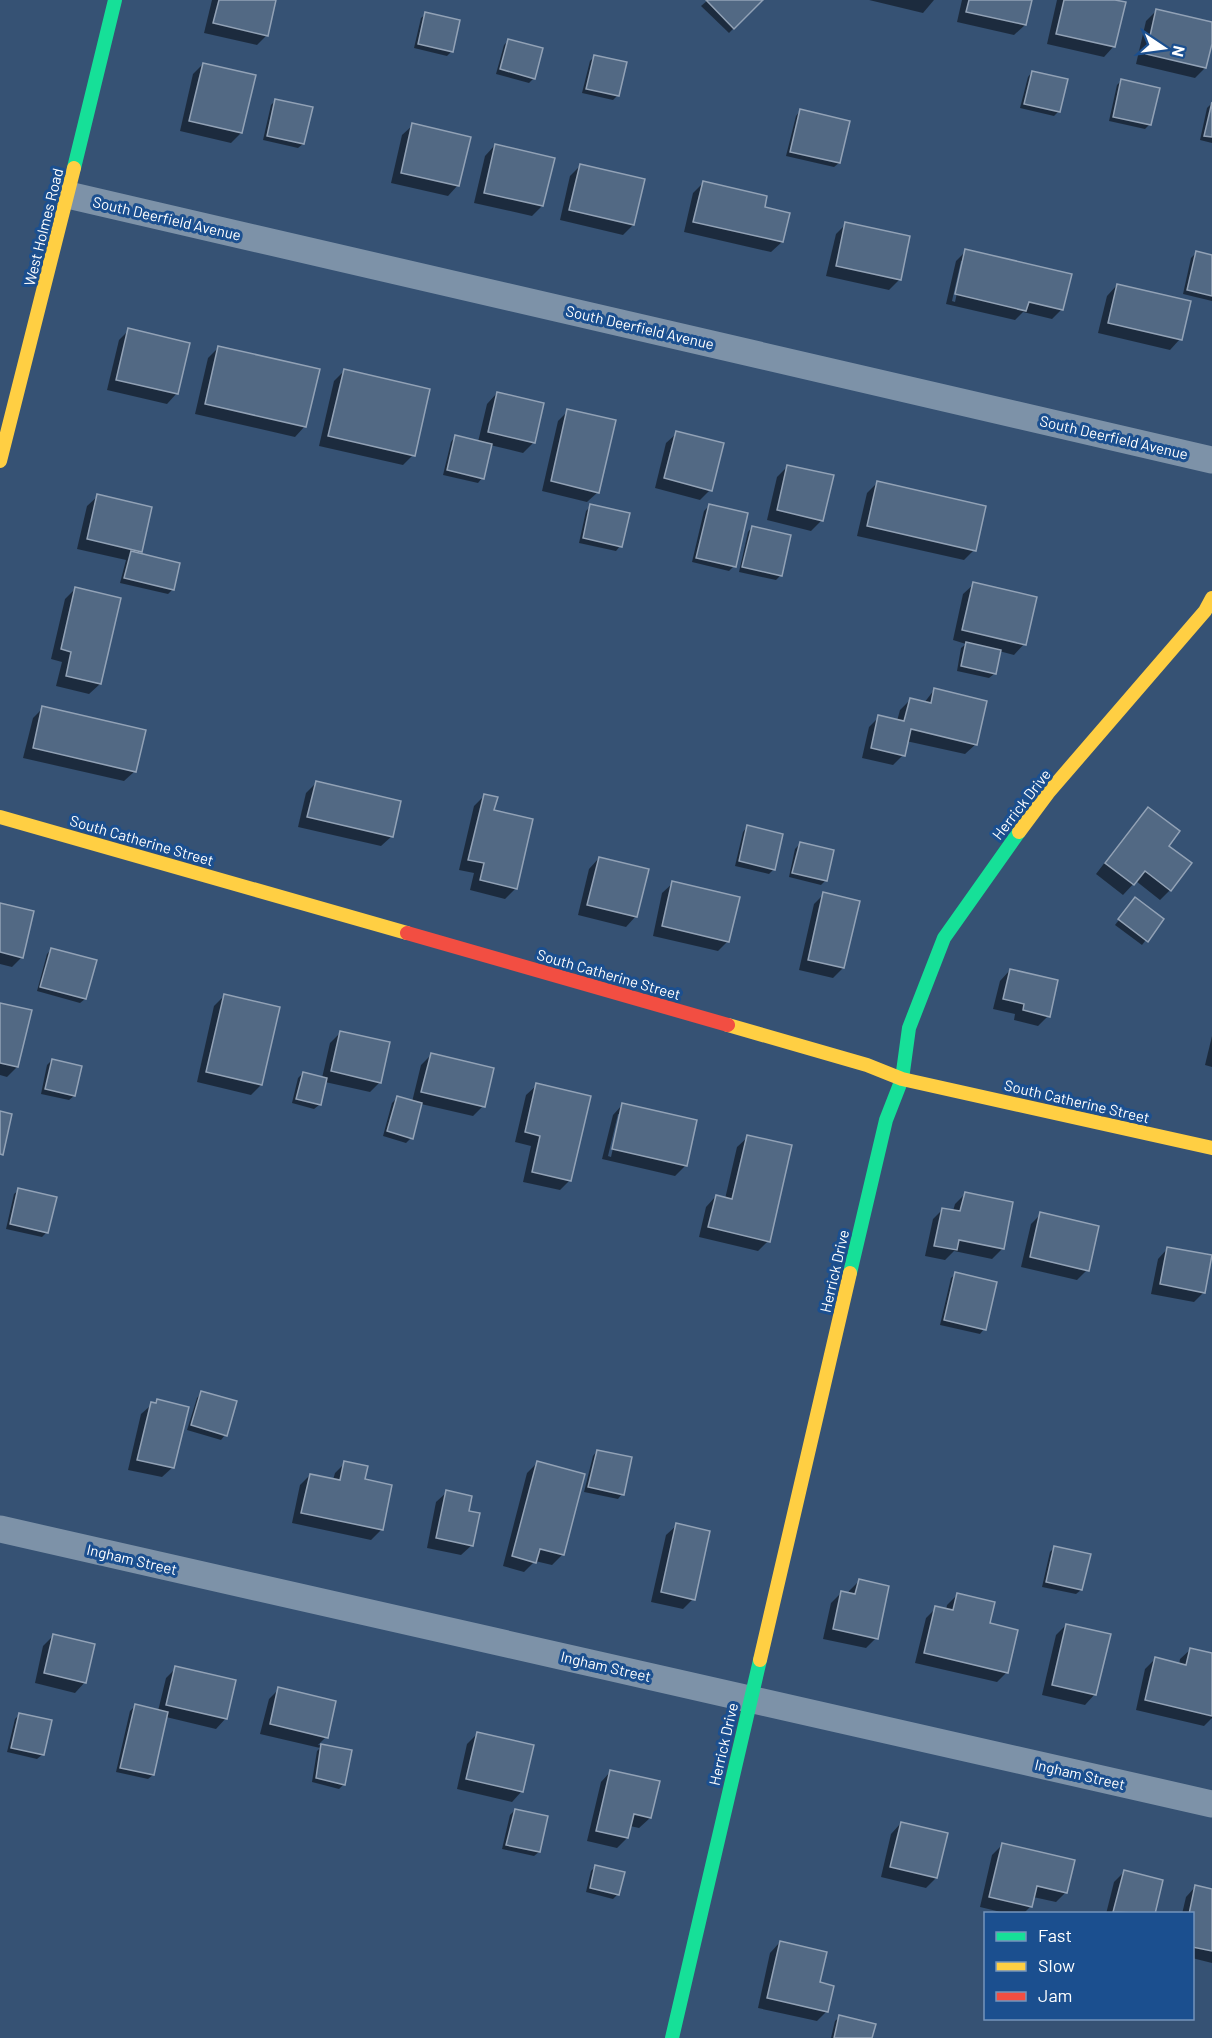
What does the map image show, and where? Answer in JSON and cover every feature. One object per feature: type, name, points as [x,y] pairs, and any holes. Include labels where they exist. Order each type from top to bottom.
[{"type":"street","name":"West Holmes Road","points":[[0,461],[115,0]]},
{"type":"street","name":"South Deerfield Avenue","points":[[68,195],[1212,460]]},
{"type":"street","name":"Herrick Drive","points":[[672,2038],[886,1119],[902,1078],[909,1028],[944,938],[995,864],[1048,794],[1205,611],[1212,598]]},
{"type":"street","name":"South Catherine Street","points":[[0,817],[867,1065],[902,1078],[1212,1148]]},
{"type":"street","name":"Ingham Street","points":[[0,1529],[1212,1804]]},
{"type":"building","points":[[219,0],[276,0],[268,36],[213,23]]},
{"type":"building","points":[[706,0],[763,0],[734,29]]},
{"type":"building","points":[[969,0],[1032,0],[1026,25],[966,12]]},
{"type":"building","points":[[1064,0],[1126,2],[1115,47],[1056,34]]},
{"type":"building","points":[[1156,9],[1212,22],[1212,44],[1206,68],[1146,54]]},
{"type":"building","points":[[425,12],[460,20],[453,52],[418,44]]},
{"type":"building","points":[[508,39],[543,48],[535,79],[500,69]]},
{"type":"building","points":[[594,55],[627,62],[619,96],[586,89]]},
{"type":"building","points":[[203,63],[256,75],[242,133],[189,121]]},
{"type":"building","points":[[1032,71],[1068,79],[1060,112],[1024,104]]},
{"type":"building","points":[[1121,79],[1160,88],[1151,125],[1113,117]]},
{"type":"building","points":[[275,99],[313,107],[304,144],[267,136]]},
{"type":"building","points":[[1212,102],[1212,137],[1204,136]]},
{"type":"building","points":[[800,109],[850,121],[840,163],[790,152]]},
{"type":"building","points":[[412,123],[471,137],[459,186],[401,173]]},
{"type":"building","points":[[495,144],[555,158],[543,206],[484,193]]},
{"type":"building","points":[[580,164],[645,179],[634,225],[569,210]]},
{"type":"building","points":[[703,181],[767,196],[765,207],[790,213],[783,242],[693,222]]},
{"type":"building","points":[[845,222],[910,236],[901,280],[836,266]]},
{"type":"building","points":[[965,249],[1072,274],[1063,310],[1029,302],[1026,311],[955,294]]},
{"type":"building","points":[[1196,251],[1212,255],[1212,296],[1187,290]]},
{"type":"building","points":[[1117,284],[1191,301],[1182,340],[1108,323]]},
{"type":"building","points":[[128,328],[190,343],[178,394],[116,380]]},
{"type":"building","points":[[218,346],[320,369],[306,427],[205,404]]},
{"type":"building","points":[[344,369],[430,389],[415,456],[328,436]]},
{"type":"building","points":[[497,392],[544,403],[535,443],[488,432]]},
{"type":"building","points":[[567,409],[616,420],[599,493],[551,481]]},
{"type":"building","points":[[676,431],[724,443],[712,491],[664,478]]},
{"type":"building","points":[[455,435],[492,444],[484,479],[447,470]]},
{"type":"building","points":[[787,465],[834,475],[823,521],[777,510]]},
{"type":"building","points":[[877,481],[986,506],[976,551],[867,526]]},
{"type":"building","points":[[97,494],[152,507],[142,552],[87,539]]},
{"type":"building","points":[[590,504],[630,513],[622,547],[583,538]]},
{"type":"building","points":[[709,504],[748,513],[736,567],[696,558]]},
{"type":"building","points":[[752,526],[791,535],[782,576],[742,567]]},
{"type":"building","points":[[131,551],[180,563],[174,590],[124,578]]},
{"type":"building","points":[[973,582],[1037,597],[1026,645],[962,630]]},
{"type":"building","points":[[75,587],[121,598],[101,684],[66,676],[71,652],[61,649]]},
{"type":"building","points":[[966,642],[1001,650],[996,674],[961,666]]},
{"type":"building","points":[[934,688],[987,701],[977,745],[911,729],[905,756],[871,748],[878,715],[904,721],[910,698],[931,703]]},
{"type":"building","points":[[42,706],[146,730],[136,772],[33,748]]},
{"type":"building","points":[[316,781],[401,801],[393,837],[307,817]]},
{"type":"building","points":[[484,794],[498,797],[494,810],[533,819],[517,889],[480,880],[484,863],[468,860]]},
{"type":"building","points":[[1148,807],[1180,831],[1169,846],[1192,863],[1171,891],[1145,871],[1134,885],[1105,863]]},
{"type":"building","points":[[747,825],[783,834],[775,870],[739,861]]},
{"type":"building","points":[[800,842],[834,850],[827,881],[792,873]]},
{"type":"building","points":[[599,857],[649,869],[637,917],[587,905]]},
{"type":"building","points":[[672,881],[740,897],[729,942],[662,926]]},
{"type":"building","points":[[823,892],[860,901],[844,968],[808,960]]},
{"type":"building","points":[[1135,897],[1164,919],[1148,942],[1118,919]]},
{"type":"building","points":[[0,903],[34,911],[23,958],[0,952]]},
{"type":"building","points":[[51,948],[97,960],[86,999],[40,987]]},
{"type":"building","points":[[1010,969],[1058,980],[1050,1017],[1023,1010],[1024,1004],[1003,999]]},
{"type":"building","points":[[224,994],[280,1007],[262,1085],[206,1072]]},
{"type":"building","points":[[0,1003],[32,1010],[18,1067],[0,1063]]},
{"type":"building","points":[[340,1031],[390,1042],[381,1083],[331,1071]]},
{"type":"building","points":[[431,1053],[494,1068],[485,1107],[421,1092]]},
{"type":"building","points":[[52,1059],[82,1066],[75,1096],[45,1089]]},
{"type":"building","points":[[303,1072],[327,1078],[321,1105],[296,1099]]},
{"type":"building","points":[[536,1083],[591,1096],[571,1181],[532,1172],[540,1136],[525,1132]]},
{"type":"building","points":[[397,1096],[422,1103],[413,1139],[387,1131]]},
{"type":"building","points":[[622,1103],[697,1120],[687,1166],[612,1149]]},
{"type":"building","points":[[0,1111],[12,1114],[3,1155],[0,1154]]},
{"type":"building","points":[[747,1135],[792,1145],[770,1242],[708,1227],[716,1195],[732,1199]]},
{"type":"building","points":[[18,1188],[57,1197],[48,1233],[10,1224]]},
{"type":"building","points":[[965,1192],[1013,1202],[1004,1249],[959,1240],[957,1250],[934,1246],[942,1208],[960,1211]]},
{"type":"building","points":[[1040,1212],[1099,1226],[1089,1271],[1030,1257]]},
{"type":"building","points":[[1167,1247],[1212,1255],[1205,1293],[1160,1284]]},
{"type":"building","points":[[955,1272],[997,1282],[986,1330],[944,1320]]},
{"type":"building","points":[[201,1391],[237,1401],[227,1436],[191,1425]]},
{"type":"building","points":[[157,1399],[189,1407],[174,1468],[137,1460],[151,1402],[156,1403]]},
{"type":"building","points":[[597,1450],[632,1457],[624,1495],[588,1487]]},
{"type":"building","points":[[344,1461],[368,1466],[365,1479],[392,1485],[383,1530],[301,1513],[310,1474],[340,1480]]},
{"type":"building","points":[[537,1461],[585,1474],[564,1555],[540,1549],[536,1563],[512,1556]]},
{"type":"building","points":[[446,1490],[472,1496],[469,1511],[480,1513],[473,1546],[436,1538]]},
{"type":"building","points":[[676,1523],[710,1531],[695,1600],[661,1592]]},
{"type":"building","points":[[1054,1546],[1091,1554],[1082,1590],[1046,1582]]},
{"type":"building","points":[[859,1579],[889,1586],[878,1639],[833,1629],[841,1591],[855,1594]]},
{"type":"building","points":[[957,1593],[995,1602],[990,1623],[1018,1630],[1008,1673],[924,1653],[935,1606],[953,1610]]},
{"type":"building","points":[[1066,1624],[1111,1634],[1096,1695],[1052,1685]]},
{"type":"building","points":[[53,1634],[95,1644],[86,1683],[44,1673]]},
{"type":"building","points":[[1190,1648],[1212,1653],[1212,1716],[1145,1700],[1155,1657],[1186,1665]]},
{"type":"building","points":[[175,1666],[236,1680],[227,1719],[166,1705]]},
{"type":"building","points":[[278,1687],[336,1701],[328,1738],[270,1724]]},
{"type":"building","points":[[135,1704],[168,1712],[154,1775],[120,1768]]},
{"type":"building","points":[[19,1713],[52,1720],[44,1755],[11,1748]]},
{"type":"building","points":[[477,1732],[534,1745],[523,1792],[466,1779]]},
{"type":"building","points":[[321,1744],[352,1750],[345,1785],[316,1778]]},
{"type":"building","points":[[610,1770],[660,1781],[651,1818],[634,1814],[628,1838],[596,1831]]},
{"type":"building","points":[[515,1809],[548,1816],[540,1852],[506,1845]]},
{"type":"building","points":[[901,1822],[948,1833],[937,1878],[890,1867]]},
{"type":"building","points":[[1002,1843],[1075,1860],[1067,1893],[1037,1886],[1032,1907],[989,1897]]},
{"type":"building","points":[[595,1865],[625,1872],[619,1895],[590,1888]]},
{"type":"building","points":[[1124,1870],[1163,1880],[1155,1912],[1113,1912]]},
{"type":"building","points":[[1195,1885],[1212,1889],[1212,1951],[1194,1947],[1194,1912],[1189,1912]]},
{"type":"building","points":[[780,1941],[827,1952],[820,1982],[834,1986],[828,2012],[767,1998]]},
{"type":"building","points":[[839,2015],[876,2024],[872,2038],[834,2038]]},
{"type":"traffic: fast","points":[[74,168],[115,0]]},
{"type":"traffic: fast","points":[[850,1273],[886,1120],[902,1079],[909,1028],[944,938],[1019,832]]},
{"type":"traffic: fast","points":[[672,2038],[760,1660]]},
{"type":"traffic: slow","points":[[0,461],[74,168]]},
{"type":"traffic: slow","points":[[1019,832],[1048,793],[1205,611],[1212,598]]},
{"type":"traffic: slow","points":[[0,817],[407,933]]},
{"type":"traffic: slow","points":[[728,1025],[867,1065],[902,1079],[1212,1148]]},
{"type":"traffic: slow","points":[[760,1660],[850,1273]]},
{"type":"traffic: jam","points":[[407,933],[728,1025]]}]
